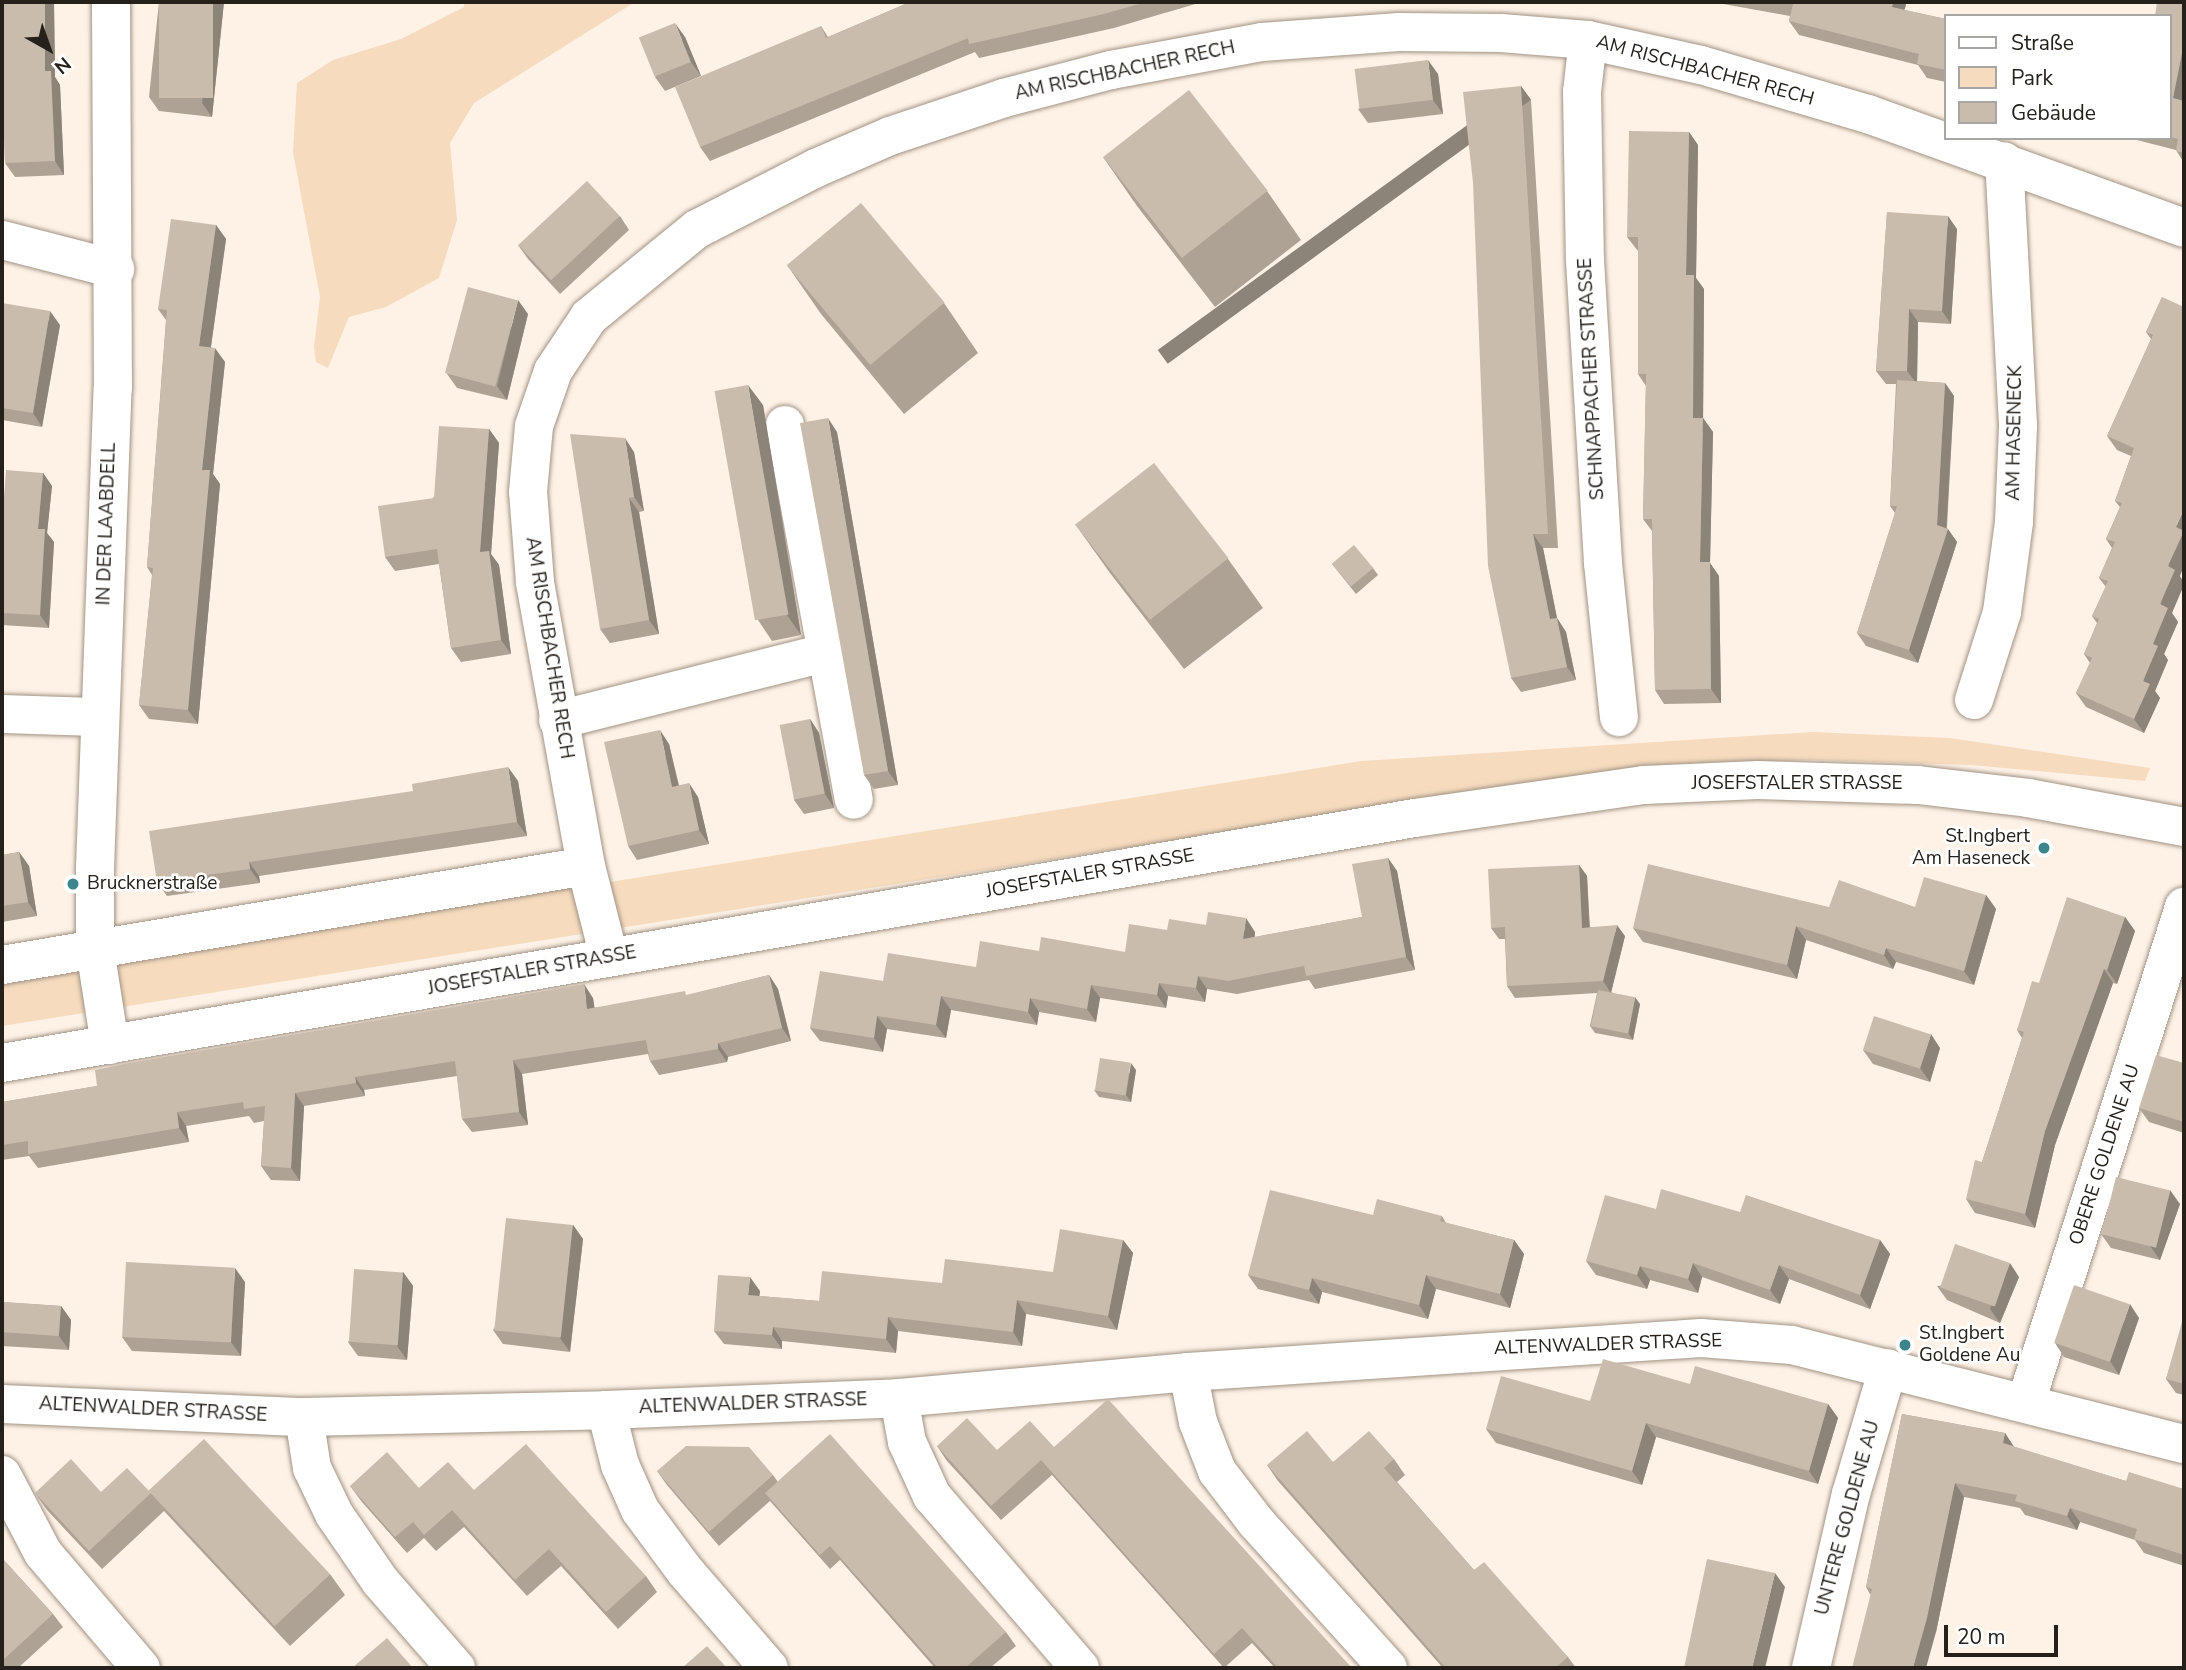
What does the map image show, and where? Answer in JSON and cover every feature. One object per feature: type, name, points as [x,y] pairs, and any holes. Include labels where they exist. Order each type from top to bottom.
[{"type":"street","name":"IN DER LAABDELL","points":[[110,1045],[95,949],[99,717],[115,269],[111,2]]},
{"type":"street","name":"AM RISCHBACHER RECH","points":[[609,957],[586,866],[535,582],[528,492],[534,426],[553,371],[589,317],[697,229],[890,136],[1004,98],[1111,70],[1262,42],[1399,32],[1588,40],[1714,69],[2004,161],[2184,228]]},
{"type":"street","name":"SCHNAPPACHER STRASSE","points":[[1588,40],[1582,92],[1585,260],[1603,563],[1619,717]]},
{"type":"street","name":"AM HASENECK","points":[[1974,700],[2002,612],[2014,522],[2018,425],[2004,161]]},
{"type":"street","points":[[2,240],[115,269]]},
{"type":"street","points":[[785,425],[854,800]]},
{"type":"street","points":[[558,720],[825,653]]},
{"type":"street","points":[[2,714],[99,717]]},
{"type":"street","name":"JOSEFSTALER STRASSE","points":[[2,1063],[1415,818],[1644,785],[1758,780],[1918,785],[2028,798],[2184,827]]},
{"type":"street","points":[[2,965],[586,866]]},
{"type":"street","name":"OBERE GOLDENE AU","points":[[2026,1402],[2184,907]]},
{"type":"street","name":"ALTENWALDER STRASSE","points":[[2,1404],[304,1417],[606,1410],[899,1398],[1188,1372],[1700,1338],[1792,1345],[2184,1444]]},
{"type":"street","name":"UNTERE GOLDENE AU","points":[[1811,1668],[1851,1494],[1888,1368]]},
{"type":"street","points":[[1188,1372],[1198,1422],[1217,1471],[1256,1522],[1388,1668]]},
{"type":"street","points":[[899,1398],[907,1442],[932,1496],[1080,1668]]},
{"type":"street","points":[[606,1410],[620,1465],[640,1510],[685,1571],[769,1668]]},
{"type":"street","points":[[304,1417],[312,1468],[334,1514],[380,1581],[456,1668]]},
{"type":"street","points":[[2,1475],[43,1553],[141,1668]]},
{"type":"green space","points":[[464,2],[635,2],[474,103],[450,143],[457,220],[439,278],[386,307],[349,317],[328,368],[316,362],[314,347],[320,297],[293,152],[297,83],[333,60],[401,39],[464,7]]},
{"type":"green space","points":[[1813,732],[1950,738],[2150,768],[2145,781],[1971,765],[1810,760],[1709,764],[1123,848],[2,1026],[2,984],[560,890],[1361,761]]},
{"type":"building","points":[[2,2],[45,2],[45,71],[51,71],[55,161],[5,163]]},
{"type":"building","points":[[159,2],[213,2],[213,98],[159,98]]},
{"type":"building","points":[[910,2],[1146,2],[969,44],[968,38],[700,147],[675,87],[821,26],[826,38]]},
{"type":"building","points":[[1781,2],[1893,2],[1892,7],[1944,19],[1944,70],[1917,64],[1919,54],[1789,21],[1793,4]]},
{"type":"building","points":[[2157,2],[2184,2],[2184,43],[2173,98],[2184,101],[2184,153],[2176,151],[2178,139],[2172,138],[2172,14],[2155,14]]},
{"type":"building","points":[[675,23],[691,62],[655,77],[639,38]]},
{"type":"building","points":[[1428,60],[1433,100],[1359,109],[1355,69]]},
{"type":"building","points":[[1521,86],[1548,534],[1533,534],[1550,619],[1557,618],[1567,667],[1511,678],[1488,566],[1473,183],[1463,92]]},
{"type":"building","points":[[1189,90],[1268,191],[1182,258],[1103,157]]},
{"type":"building","points":[[1629,131],[1689,132],[1686,275],[1694,275],[1693,418],[1703,418],[1700,562],[1710,562],[1711,689],[1655,690],[1652,519],[1643,519],[1646,374],[1638,374],[1638,237],[1627,237]]},
{"type":"building","points":[[587,181],[620,216],[551,280],[518,245]]},
{"type":"building","points":[[861,203],[945,303],[870,365],[787,265]]},
{"type":"building","points":[[1887,212],[1948,216],[1942,311],[1909,309],[1907,371],[1876,371]]},
{"type":"building","points":[[171,219],[216,225],[199,346],[215,348],[202,470],[210,470],[188,710],[139,705],[153,568],[147,567],[167,310],[158,309]]},
{"type":"building","points":[[468,287],[518,300],[495,386],[445,373]]},
{"type":"building","points":[[2162,297],[2184,307],[2184,509],[2176,527],[2184,531],[2168,566],[2175,570],[2160,604],[2168,608],[2153,644],[2158,646],[2143,681],[2150,684],[2134,719],[2076,693],[2092,658],[2084,654],[2099,619],[2092,616],[2108,581],[2099,578],[2115,542],[2106,539],[2122,503],[2115,501],[2134,448],[2107,436],[2153,335],[2146,332]]},
{"type":"building","points":[[2,303],[50,311],[33,413],[2,408]]},
{"type":"building","points":[[1897,380],[1945,383],[1937,525],[1948,529],[1909,650],[1857,633],[1897,506],[1890,506]]},
{"type":"building","points":[[748,385],[788,614],[755,620],[715,391]]},
{"type":"building","points":[[828,418],[888,771],[864,775],[800,423]]},
{"type":"building","points":[[439,426],[489,429],[480,552],[489,551],[501,640],[451,648],[437,549],[385,557],[378,506],[434,498]]},
{"type":"building","points":[[570,434],[625,438],[634,497],[629,498],[649,620],[600,629]]},
{"type":"building","points":[[1154,463],[1228,558],[1150,620],[1075,525]]},
{"type":"building","points":[[6,470],[43,473],[38,529],[45,529],[40,615],[2,613],[2,525]]},
{"type":"building","points":[[1354,545],[1373,568],[1351,587],[1332,564]]},
{"type":"building","points":[[810,719],[825,794],[794,800],[780,725]]},
{"type":"building","points":[[660,730],[672,787],[689,783],[699,830],[628,846],[604,742]]},
{"type":"building","points":[[508,767],[517,822],[249,862],[250,869],[157,882],[149,831],[413,791],[412,784]]},
{"type":"building","points":[[19,852],[28,902],[2,906],[2,855]]},
{"type":"building","points":[[1388,858],[1406,957],[1306,976],[1304,966],[1228,981],[1198,976],[1196,988],[1159,983],[1157,995],[1091,985],[1087,1009],[1030,998],[1028,1012],[941,996],[936,1025],[877,1016],[874,1038],[810,1028],[820,971],[883,981],[888,953],[976,967],[980,941],[1039,951],[1041,937],[1125,952],[1129,924],[1167,930],[1169,919],[1206,925],[1208,912],[1246,918],[1243,939],[1362,917],[1352,864]]},
{"type":"building","points":[[1648,864],[1829,907],[1839,880],[1915,907],[1924,877],[1986,895],[1964,971],[1886,948],[1884,955],[1796,926],[1787,965],[1633,928]]},
{"type":"building","points":[[1579,865],[1582,928],[1617,925],[1603,981],[1507,986],[1505,927],[1491,928],[1488,869]]},
{"type":"building","points":[[2067,897],[2125,917],[2045,1131],[2025,1214],[1966,1199],[1975,1160],[1982,1162],[2024,1032],[2017,1030],[2032,981],[2039,983]]},
{"type":"building","points":[[769,975],[782,1028],[718,1043],[718,1049],[650,1061],[646,1040],[513,1060],[519,1112],[462,1119],[455,1061],[355,1077],[356,1083],[295,1093],[291,1168],[261,1166],[265,1106],[244,1109],[243,1102],[177,1112],[179,1128],[28,1154],[28,1141],[2,1145],[2,1102],[97,1086],[95,1070],[584,984],[587,1009],[685,991],[686,995]]},
{"type":"building","points":[[1598,990],[1635,997],[1628,1034],[1591,1026]]},
{"type":"building","points":[[1874,1016],[1931,1035],[1920,1069],[1863,1050]]},
{"type":"building","points":[[2156,1055],[2184,1063],[2184,1122],[2139,1108]]},
{"type":"building","points":[[1100,1058],[1131,1063],[1125,1095],[1095,1091]]},
{"type":"building","points":[[2116,1177],[2170,1191],[2156,1248],[2102,1234]]},
{"type":"building","points":[[1661,1189],[1740,1212],[1746,1195],[1880,1240],[1860,1295],[1779,1265],[1770,1290],[1693,1263],[1688,1279],[1640,1266],[1637,1275],[1586,1261],[1605,1195],[1656,1209]]},
{"type":"building","points":[[1270,1190],[1373,1215],[1377,1199],[1442,1216],[1440,1221],[1514,1240],[1500,1294],[1426,1275],[1419,1305],[1312,1278],[1309,1290],[1248,1275]]},
{"type":"building","points":[[506,1218],[573,1225],[561,1337],[494,1330]]},
{"type":"building","points":[[1060,1229],[1123,1240],[1108,1316],[1017,1300],[1013,1332],[888,1317],[886,1339],[773,1327],[772,1335],[714,1331],[718,1275],[750,1277],[748,1295],[819,1301],[822,1271],[942,1283],[945,1259],[1053,1272]]},
{"type":"building","points":[[1955,1244],[2010,1263],[1995,1306],[1940,1287]]},
{"type":"building","points":[[126,1262],[235,1268],[231,1343],[122,1337]]},
{"type":"building","points":[[354,1269],[403,1272],[398,1345],[349,1342]]},
{"type":"building","points":[[2074,1285],[2130,1304],[2110,1362],[2054,1343]]},
{"type":"building","points":[[2,1302],[61,1306],[59,1336],[2,1332]]},
{"type":"building","points":[[2184,1322],[2184,1384],[2166,1379]]},
{"type":"building","points":[[1603,1359],[1690,1384],[1695,1366],[1828,1404],[1809,1471],[1646,1423],[1632,1471],[1486,1429],[1501,1376],[1590,1401]]},
{"type":"building","points":[[1108,1399],[1352,1668],[1278,1668],[1242,1628],[1214,1654],[1041,1460],[991,1506],[937,1446],[967,1418],[997,1450],[1030,1421],[1054,1447]]},
{"type":"building","points":[[1902,1414],[2005,1433],[2003,1443],[2126,1481],[2129,1472],[2184,1489],[2184,1555],[2134,1539],[2137,1529],[2070,1508],[2067,1516],[2015,1501],[2017,1495],[1955,1483],[1927,1618],[1913,1668],[1852,1668],[1872,1589],[1866,1587]]},
{"type":"building","points":[[1307,1431],[1333,1462],[1369,1431],[1394,1459],[1384,1468],[1474,1570],[1484,1562],[1568,1657],[1555,1668],[1446,1668],[1267,1465]]},
{"type":"building","points":[[830,1434],[1006,1632],[965,1668],[938,1668],[830,1546],[820,1555],[765,1493]]},
{"type":"building","points":[[204,1439],[330,1574],[275,1626],[148,1491]]},
{"type":"building","points":[[526,1444],[646,1576],[606,1612],[549,1549],[515,1580],[452,1510],[424,1535],[413,1522],[395,1537],[350,1486],[387,1452],[419,1488],[448,1462],[474,1490]]},
{"type":"building","points":[[686,1446],[749,1447],[773,1475],[709,1532],[657,1471]]},
{"type":"building","points":[[71,1459],[101,1492],[127,1468],[151,1493],[89,1551],[35,1493]]},
{"type":"building","points":[[2,1558],[53,1614],[2,1661]]},
{"type":"building","points":[[1707,1559],[1775,1573],[1752,1668],[1684,1668]]},
{"type":"building","points":[[387,1638],[413,1668],[352,1668]]},
{"type":"building","points":[[707,1646],[727,1668],[682,1668]]},
{"type":"place","name":"St.Ingbert Am Haseneck","points":[[2044,848]]},
{"type":"place","name":"Brucknerstraße","points":[[73,884]]},
{"type":"place","name":"St.Ingbert Goldene Au","points":[[1905,1345]]}]
